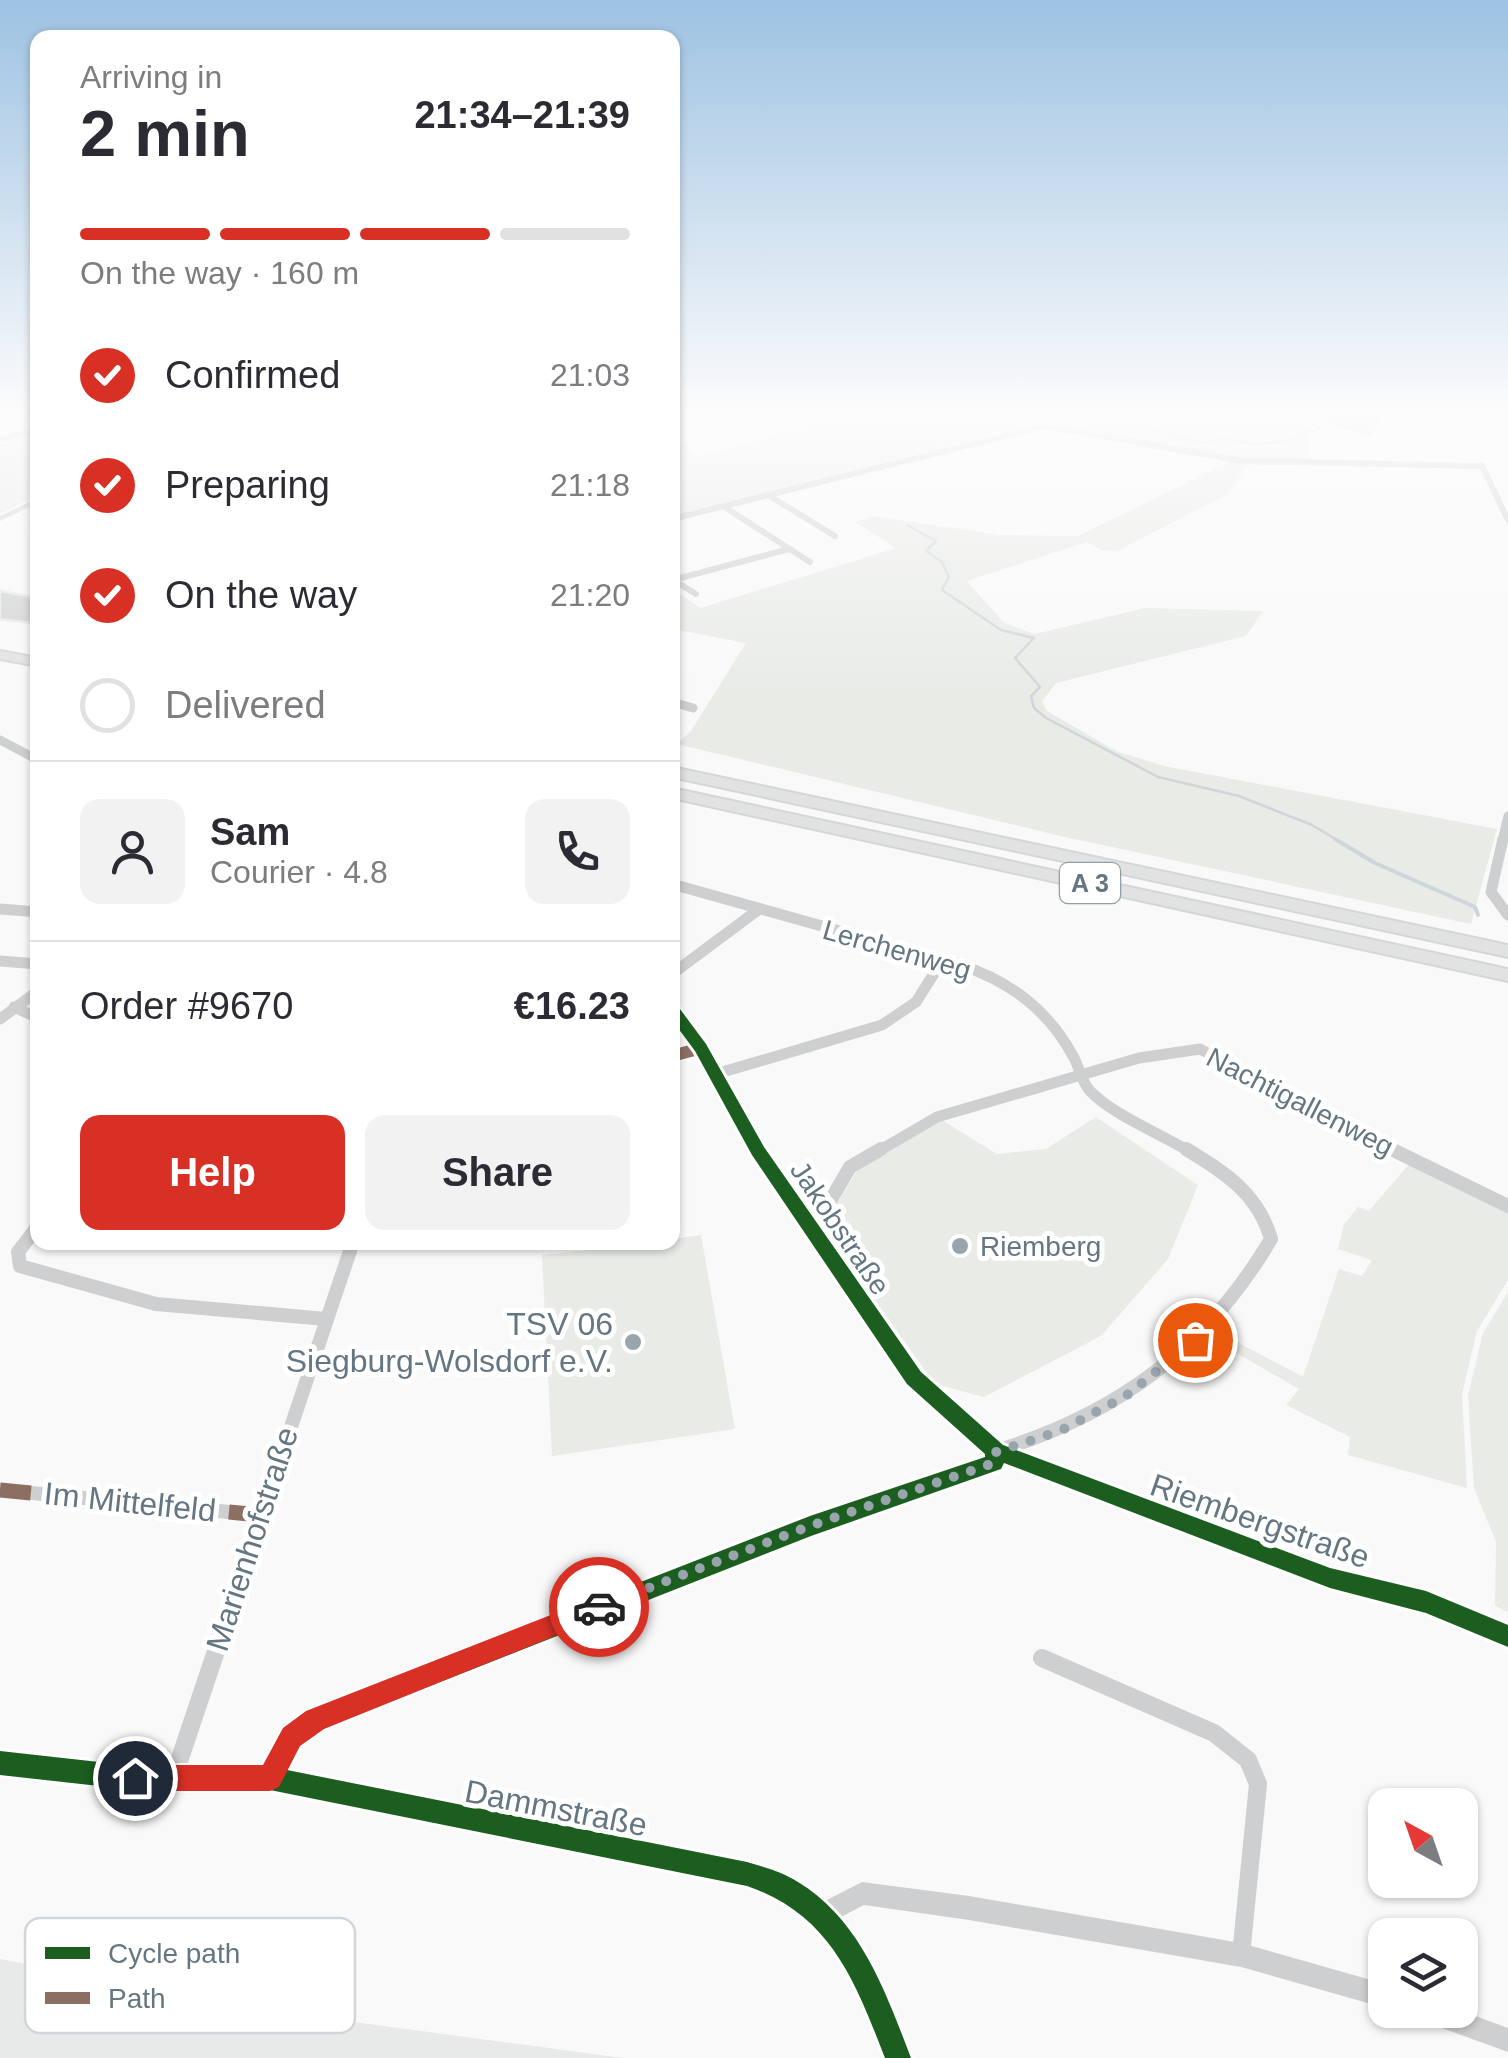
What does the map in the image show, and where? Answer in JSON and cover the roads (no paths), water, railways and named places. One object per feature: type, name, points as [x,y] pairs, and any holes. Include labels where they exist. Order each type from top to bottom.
[{"type":"highway","points":[[0,642],[30,647]]},
{"type":"highway","points":[[0,655],[30,661]]},
{"type":"highway","name":"A 3","points":[[680,774],[1508,951]]},
{"type":"highway","name":"A 3","points":[[680,795],[1508,974]]},
{"type":"street","points":[[0,519],[26,506]]},
{"type":"street","points":[[680,518],[724,506]]},
{"type":"street","points":[[724,506],[810,562]]},
{"type":"street","points":[[786,506],[835,536]]},
{"type":"street","points":[[680,578],[789,549]]},
{"type":"street","points":[[680,584],[696,594]]},
{"type":"street","points":[[680,704],[693,708]]},
{"type":"street","points":[[0,740],[30,756]]},
{"type":"street","points":[[1508,816],[1491,892],[1508,915]]},
{"type":"street","name":"Lerchenweg","points":[[680,886],[1004,982],[1032,1004],[1083,1074],[1087,1089],[1248,1192],[1260,1206],[1271,1238],[1235,1295],[1195,1340],[1126,1396],[1060,1431],[996,1452]]},
{"type":"street","points":[[0,909],[30,911]]},
{"type":"street","points":[[680,968],[758,910]]},
{"type":"street","points":[[0,961],[30,963]]},
{"type":"street","points":[[716,1074],[882,1025],[916,1002],[942,961]]},
{"type":"street","points":[[0,1019],[30,996]]},
{"type":"street","points":[[14,1008],[30,1015]]},
{"type":"street","name":"Jakobstraße","points":[[680,1020],[701,1048],[758,1151],[914,1378],[996,1452]]},
{"type":"street","points":[[680,1054],[701,1048]]},
{"type":"street","name":"Nachtigallenweg","points":[[812,1232],[850,1167],[954,1110],[1139,1058],[1200,1049],[1313,1111],[1508,1206]]},
{"type":"street","points":[[30,1236],[18,1252],[16,1264],[156,1304],[326,1319]]},
{"type":"street","name":"Marienhofstraße","points":[[172,1779],[350,1250]]},
{"type":"street","points":[[0,1763],[172,1779],[270,1778],[292,1737],[315,1720],[755,1547],[994,1463],[996,1452]]},
{"type":"street","name":"Riembergstraße","points":[[996,1452],[1330,1578],[1444,1608],[1508,1636]]},
{"type":"street","name":"Im Mittelfeld","points":[[0,1490],[260,1515]]},
{"type":"street","points":[[1042,1658],[1214,1733],[1237,1747],[1250,1761],[1258,1784],[1241,1954]]},
{"type":"street","name":"Dammstraße","points":[[270,1778],[746,1874],[790,1890],[822,1916],[871,1987],[898,2058]]},
{"type":"street","points":[[822,1916],[862,1893],[1241,1954],[1368,1991]]},
{"type":"street","points":[[1475,2028],[1508,2040]]},
{"type":"waterway","points":[[907,525],[936,541],[926,551],[942,562],[949,577],[942,590],[1001,630],[1034,638],[1015,658],[1040,687],[1031,696],[1034,708],[1046,718],[1158,777],[1239,796],[1312,825],[1339,841]]},
{"type":"waterway","points":[[1335,839],[1375,863],[1475,907],[1478,915]]},
{"type":"place","name":"Riemberg","points":[[960,1246]]},
{"type":"place","name":"TSV 06 Siegburg-Wolsdorf e.V.","points":[[633,1342]]}]
